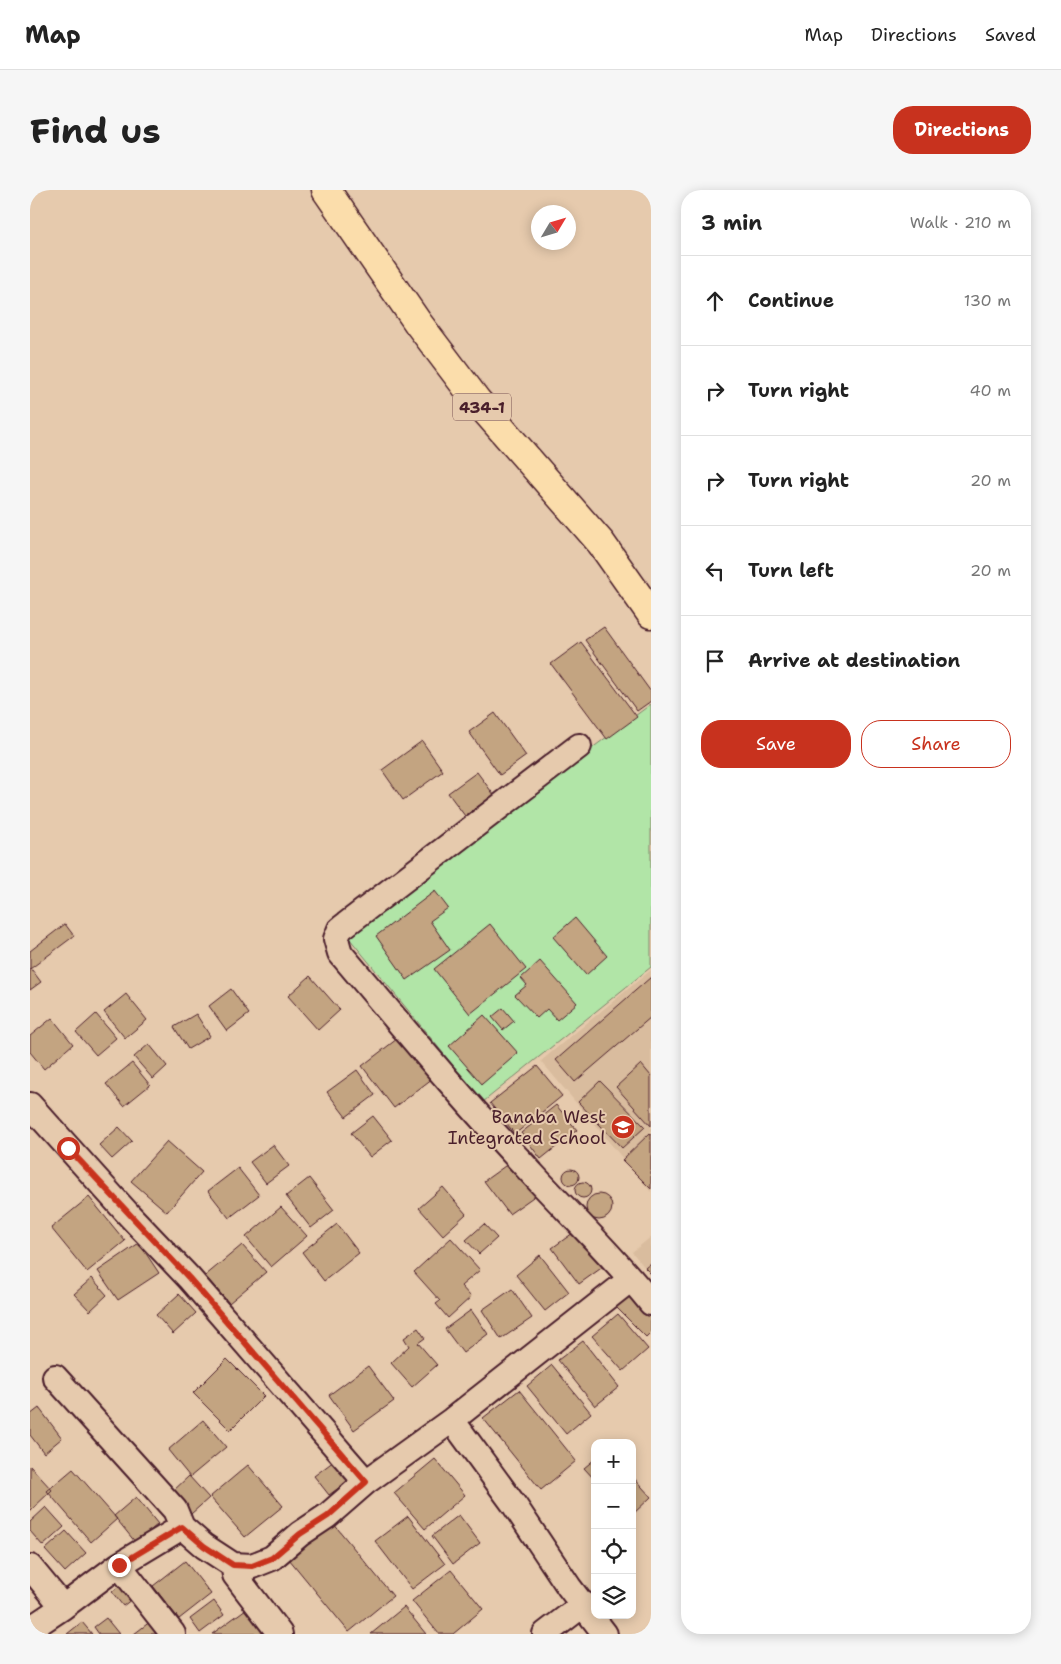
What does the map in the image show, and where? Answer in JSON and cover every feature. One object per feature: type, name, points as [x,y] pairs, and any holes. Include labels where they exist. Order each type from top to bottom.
[{"type":"main road","name":"434-1","points":[[326,190],[418,324],[477,401],[601,543],[651,614]]},
{"type":"street","points":[[579,746],[340,929],[336,939],[340,953],[447,1081],[526,1168],[631,1278],[651,1303]]},
{"type":"street","points":[[30,1105],[123,1209],[189,1278],[366,1482]]},
{"type":"street","points":[[56,1377],[175,1510],[182,1527],[204,1546],[233,1565],[252,1566],[272,1558],[300,1534],[328,1516],[366,1482],[452,1420],[631,1278]]},
{"type":"street","points":[[452,1420],[515,1506],[569,1587],[584,1604],[604,1634]]},
{"type":"street","points":[[30,1629],[119,1565],[182,1527]]},
{"type":"street","points":[[119,1565],[173,1634]]},
{"type":"street","points":[[233,1565],[234,1575],[280,1634]]},
{"type":"street","points":[[30,1567],[63,1606]]},
{"type":"street","points":[[545,1634],[584,1604]]},
{"type":"shaded area","name":"Banaba West Integrated School","points":[[651,970],[651,1192],[541,1061]]},
{"type":"shaded area","points":[[651,1237],[651,1275],[632,1252]]},
{"type":"green space","points":[[651,704],[651,967],[483,1102],[345,933]]},
{"type":"building","points":[[604,627],[651,692],[651,701],[637,711],[585,640]]},
{"type":"building","points":[[581,642],[637,717],[607,739],[551,664]]},
{"type":"building","points":[[495,713],[526,756],[500,775],[469,732]]},
{"type":"building","points":[[422,741],[443,771],[403,800],[382,770]]},
{"type":"building","points":[[477,772],[494,795],[465,816],[448,793]]},
{"type":"building","points":[[435,891],[448,908],[430,921],[450,950],[407,980],[376,936]]},
{"type":"building","points":[[575,918],[607,956],[586,975],[553,937]]},
{"type":"building","points":[[65,924],[74,936],[30,969],[30,951]]},
{"type":"building","points":[[490,924],[526,969],[470,1014],[434,969]]},
{"type":"building","points":[[540,961],[577,1003],[557,1020],[547,1009],[537,1018],[515,995],[527,985],[521,978]]},
{"type":"building","points":[[32,970],[41,982],[30,990],[30,971]]},
{"type":"building","points":[[310,976],[340,1010],[318,1030],[288,996]]},
{"type":"building","points":[[651,977],[651,1017],[575,1082],[556,1060]]},
{"type":"building","points":[[231,989],[249,1014],[227,1031],[209,1006]]},
{"type":"building","points":[[126,994],[147,1020],[125,1038],[104,1012]]},
{"type":"building","points":[[503,1008],[514,1021],[503,1030],[492,1017]]},
{"type":"building","points":[[96,1014],[116,1038],[96,1055],[76,1032]]},
{"type":"building","points":[[196,1014],[210,1036],[188,1049],[174,1027]]},
{"type":"building","points":[[484,1015],[518,1053],[482,1084],[449,1046]]},
{"type":"building","points":[[52,1018],[73,1044],[44,1069],[30,1052],[30,1036]]},
{"type":"building","points":[[406,1032],[437,1075],[394,1108],[362,1066]]},
{"type":"building","points":[[149,1044],[167,1066],[153,1079],[134,1057]]},
{"type":"building","points":[[132,1063],[150,1085],[124,1106],[106,1084]]},
{"type":"building","points":[[641,1064],[651,1076],[651,1126],[616,1087]]},
{"type":"building","points":[[537,1066],[562,1096],[515,1134],[490,1103]]},
{"type":"building","points":[[357,1070],[375,1095],[346,1117],[327,1092]]},
{"type":"building","points":[[600,1081],[645,1127],[622,1148],[578,1102]]},
{"type":"building","points":[[556,1105],[577,1130],[541,1159],[521,1133]]},
{"type":"building","points":[[373,1116],[392,1140],[370,1157],[351,1133]]},
{"type":"building","points":[[119,1127],[132,1141],[112,1159],[99,1145]]},
{"type":"building","points":[[651,1134],[651,1189],[622,1160]]},
{"type":"building","points":[[167,1141],[202,1172],[167,1212],[131,1181]]},
{"type":"building","points":[[273,1145],[289,1166],[266,1183],[250,1162]]},
{"type":"building","points":[[529,1149],[542,1164],[532,1171],[520,1156]]},
{"type":"building","points":[[512,1161],[536,1195],[509,1214],[484,1181]]},
{"type":"building","points":[[238,1168],[259,1195],[229,1218],[208,1191]]},
{"type":"building","points":[[571,1169],[577,1171],[579,1177],[577,1183],[571,1185],[565,1183],[563,1177],[565,1171]]},
{"type":"building","points":[[309,1178],[334,1210],[311,1228],[286,1196]]},
{"type":"building","points":[[583,1182],[589,1184],[591,1190],[589,1196],[583,1198],[577,1196],[575,1190],[577,1184]]},
{"type":"building","points":[[443,1187],[466,1214],[443,1235],[419,1208]]},
{"type":"building","points":[[599,1194],[608,1198],[612,1207],[608,1216],[599,1220],[590,1216],[586,1207],[590,1198]]},
{"type":"building","points":[[89,1197],[125,1241],[87,1272],[51,1228]]},
{"type":"building","points":[[281,1207],[307,1236],[271,1267],[246,1237]]},
{"type":"building","points":[[337,1224],[359,1253],[324,1281],[302,1252]]},
{"type":"building","points":[[484,1224],[497,1238],[479,1254],[466,1240]]},
{"type":"building","points":[[580,1228],[607,1264],[579,1284],[552,1248]]},
{"type":"building","points":[[451,1238],[480,1270],[461,1286],[471,1297],[448,1318],[436,1304],[440,1301],[414,1272]]},
{"type":"building","points":[[139,1243],[159,1273],[118,1300],[98,1271]]},
{"type":"building","points":[[242,1245],[266,1272],[229,1303],[205,1276]]},
{"type":"building","points":[[540,1255],[569,1292],[545,1311],[516,1275]]},
{"type":"building","points":[[651,1263],[651,1274],[645,1268]]},
{"type":"building","points":[[92,1278],[107,1295],[90,1311],[74,1294]]},
{"type":"building","points":[[512,1289],[532,1318],[501,1339],[482,1310]]},
{"type":"building","points":[[179,1294],[196,1313],[173,1334],[156,1315]]},
{"type":"building","points":[[628,1295],[651,1318],[651,1332],[646,1337],[616,1307]]},
{"type":"building","points":[[471,1310],[488,1334],[463,1353],[445,1329]]},
{"type":"building","points":[[618,1314],[648,1349],[623,1371],[592,1336]]},
{"type":"building","points":[[418,1328],[425,1338],[418,1343],[437,1365],[412,1387],[391,1363],[409,1346],[404,1338]]},
{"type":"building","points":[[583,1341],[619,1387],[595,1406],[558,1360]]},
{"type":"building","points":[[227,1359],[264,1396],[230,1430],[193,1393]]},
{"type":"building","points":[[552,1365],[591,1413],[566,1434],[527,1386]]},
{"type":"building","points":[[368,1366],[394,1401],[354,1430],[329,1395]]},
{"type":"building","points":[[519,1390],[576,1461],[541,1490],[483,1418]]},
{"type":"building","points":[[39,1408],[62,1438],[44,1453],[30,1435],[30,1415]]},
{"type":"building","points":[[203,1420],[226,1447],[190,1477],[168,1450]]},
{"type":"building","points":[[435,1459],[465,1495],[425,1529],[394,1493]]},
{"type":"building","points":[[334,1461],[348,1481],[329,1495],[314,1476]]},
{"type":"building","points":[[591,1462],[591,1476],[584,1468]]},
{"type":"building","points":[[248,1465],[283,1506],[245,1537],[210,1497]]},
{"type":"building","points":[[30,1466],[52,1490],[30,1511]]},
{"type":"building","points":[[73,1469],[117,1519],[91,1542],[47,1491]]},
{"type":"building","points":[[189,1476],[209,1498],[191,1514],[172,1492]]},
{"type":"building","points":[[636,1480],[651,1497],[636,1511]]},
{"type":"building","points":[[136,1497],[158,1524],[136,1543],[114,1516]]},
{"type":"building","points":[[46,1507],[64,1527],[43,1546],[30,1531],[30,1522]]},
{"type":"building","points":[[459,1515],[480,1543],[453,1564],[432,1536]]},
{"type":"building","points":[[408,1516],[445,1564],[412,1589],[375,1541]]},
{"type":"building","points":[[333,1523],[393,1596],[349,1632],[289,1559]]},
{"type":"building","points":[[66,1531],[86,1553],[65,1572],[45,1550]]},
{"type":"building","points":[[185,1561],[211,1594],[179,1619],[153,1586]]},
{"type":"building","points":[[451,1570],[483,1609],[453,1634],[439,1634],[412,1601]]},
{"type":"building","points":[[125,1581],[136,1596],[123,1606],[112,1592]]},
{"type":"building","points":[[214,1601],[224,1615],[200,1633],[190,1619]]},
{"type":"building","points":[[250,1606],[270,1634],[212,1634]]},
{"type":"building","points":[[404,1607],[426,1634],[371,1634]]},
{"type":"building","points":[[106,1618],[119,1634],[99,1634],[94,1627]]},
{"type":"building","points":[[155,1618],[168,1634],[134,1634]]},
{"type":"building","points":[[82,1622],[92,1634],[67,1634]]},
{"type":"place","name":"Banaba West Integrated School","points":[[623,1127]]},
{"type":"route","points":[[68,1148],[189,1278],[366,1482],[328,1516],[300,1534],[272,1558],[252,1566],[233,1565],[204,1546],[182,1527],[119,1565]]}]
